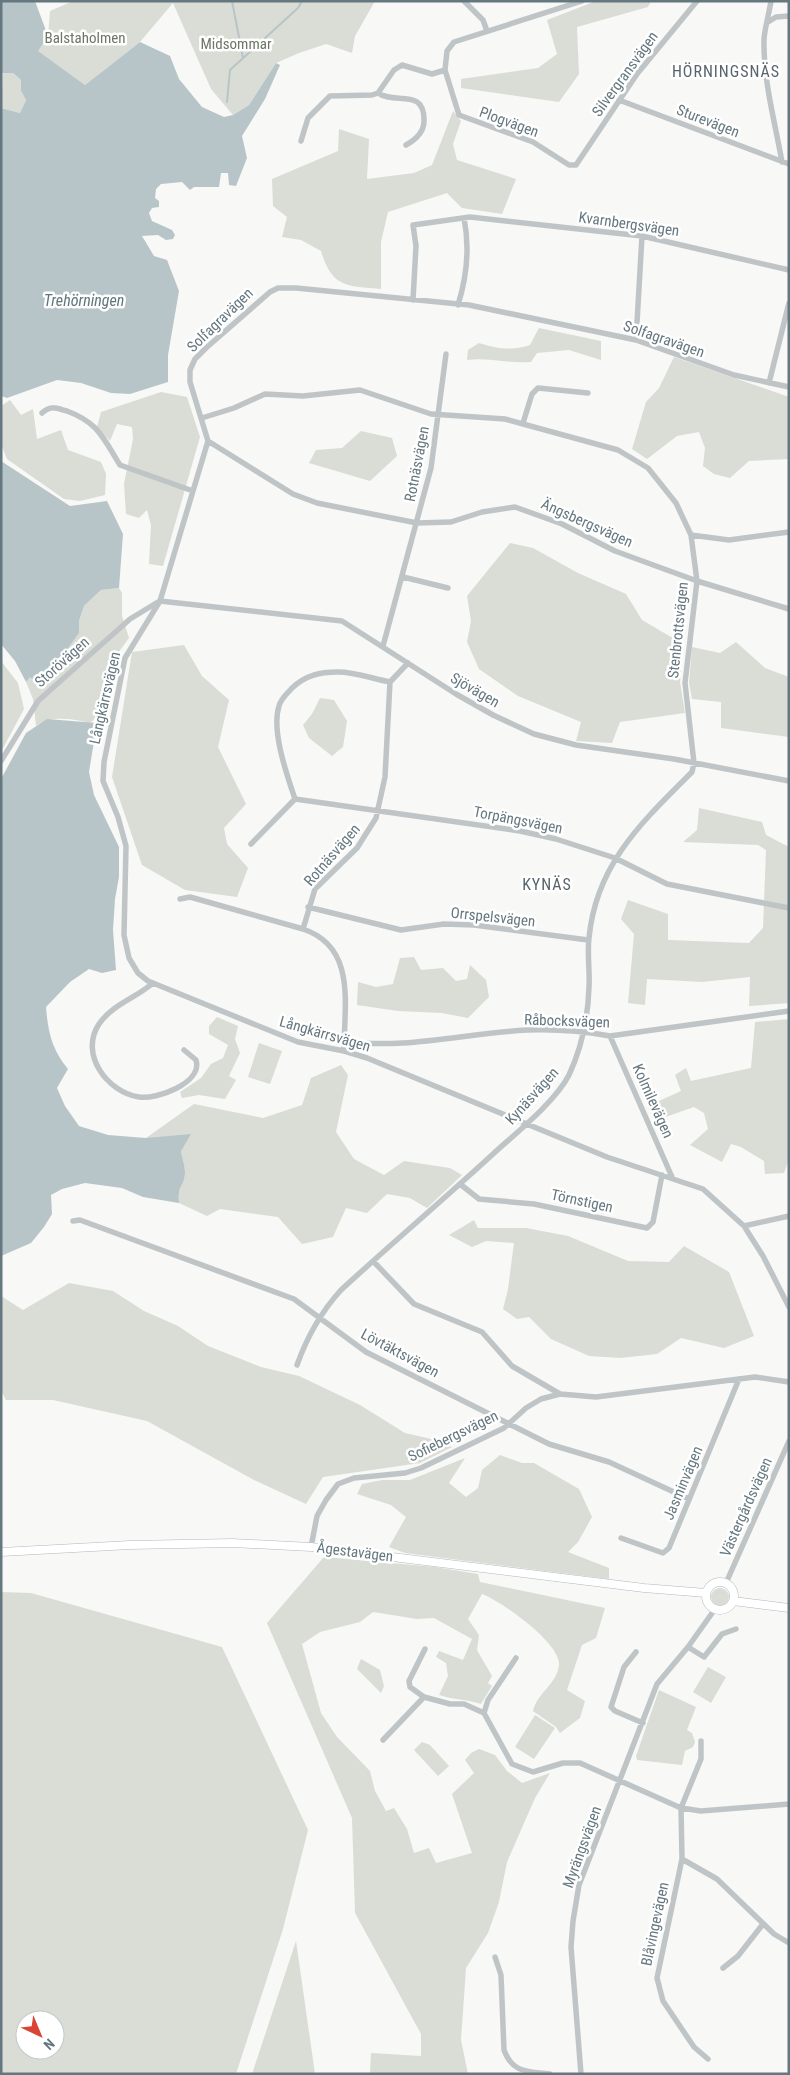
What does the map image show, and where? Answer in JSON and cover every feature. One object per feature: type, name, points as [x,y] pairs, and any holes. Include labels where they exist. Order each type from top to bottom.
[{"type":"main road","name":"Ågestavägen","points":[[1,1552],[130,1545],[223,1543],[311,1547],[644,1588],[706,1593]]},
{"type":"main road","points":[[721,1582],[726,1583],[734,1592],[734,1601],[726,1609],[719,1611],[707,1603],[706,1593],[711,1585],[721,1582]]},
{"type":"main road","points":[[734,1601],[789,1608]]},
{"type":"street","points":[[464,1],[483,20],[487,30]]},
{"type":"street","points":[[301,141],[308,118],[330,96],[372,95],[378,93],[394,70],[402,65],[432,74],[445,70],[446,51],[454,42],[582,1]]},
{"type":"street","name":"Silvergransvägen","points":[[576,165],[637,74],[698,1]]},
{"type":"street","points":[[771,1],[764,36],[765,64],[782,162]]},
{"type":"street","points":[[768,22],[776,17],[789,16]]},
{"type":"street","name":"Plogvägen","points":[[445,70],[460,115],[533,142],[570,165],[576,165]]},
{"type":"street","points":[[378,93],[386,97],[407,97],[416,102],[422,109],[424,123],[416,140],[406,145]]},
{"type":"street","name":"Sturevägen","points":[[620,100],[789,164]]},
{"type":"street","points":[[413,300],[416,246],[413,225],[464,218],[467,261],[464,286],[458,305]]},
{"type":"street","name":"Kvarnbergsvägen","points":[[464,218],[642,236],[789,270]]},
{"type":"street","points":[[636,340],[642,236]]},
{"type":"street","name":"Solfagravägen","points":[[208,441],[190,382],[190,370],[195,359],[270,292],[278,288],[296,288],[458,305],[636,340],[698,364],[789,387]]},
{"type":"street","points":[[769,383],[789,303]]},
{"type":"street","name":"Rotnäsvägen","points":[[383,646],[431,468],[446,354]]},
{"type":"street","points":[[523,423],[532,394],[538,388],[588,393]]},
{"type":"street","name":"Stenbrottsvägen","points":[[202,418],[234,408],[265,394],[304,396],[360,390],[438,415],[505,419],[523,423],[618,450],[634,458],[648,468],[663,485],[676,503],[692,535],[697,581],[684,683],[694,763]]},
{"type":"street","points":[[42,413],[47,408],[54,407],[90,421],[99,430],[120,465],[193,491]]},
{"type":"street","points":[[160,601],[208,441]]},
{"type":"street","name":"Ängsbergsvägen","points":[[208,441],[293,494],[317,503],[417,523],[451,522],[482,512],[515,507],[562,524],[615,551],[697,581],[789,609]]},
{"type":"street","points":[[692,535],[729,540],[789,532]]},
{"type":"street","points":[[403,577],[448,588]]},
{"type":"street","name":"Långkärrsvägen","points":[[160,601],[125,658],[114,699],[104,762],[103,781],[118,817],[126,846],[124,907],[126,950],[138,973],[148,981],[242,1021],[298,1042],[344,1051],[607,1157],[672,1177],[703,1189],[744,1226],[763,1256],[789,1307]]},
{"type":"street","name":"Sjövägen","points":[[160,601],[338,620],[493,715],[534,734],[576,745],[694,763],[789,781]]},
{"type":"street","name":"Storövägen","points":[[1,761],[38,701],[130,619],[160,601]]},
{"type":"street","points":[[251,844],[295,800],[287,774],[278,729],[278,711],[284,697],[306,678],[321,673],[349,673],[390,682],[408,663]]},
{"type":"street","name":"Rotnäsvägen","points":[[303,929],[315,889],[363,841],[378,811],[385,777],[390,682]]},
{"type":"street","name":"Kynäsvägen","points":[[297,1365],[305,1344],[320,1317],[341,1290],[526,1124],[563,1084],[575,1062],[584,1032],[589,994],[588,940],[594,904],[614,858],[632,834],[692,772],[694,763]]},
{"type":"street","name":"Torpängsvägen","points":[[295,800],[520,831],[614,858],[667,884],[789,908]]},
{"type":"street","points":[[180,899],[190,897],[303,929],[328,941],[335,950],[341,965],[344,997],[344,1051]]},
{"type":"street","name":"Orrspelsvägen","points":[[308,908],[401,930],[444,924],[588,940]]},
{"type":"street","points":[[153,982],[141,993],[119,1004],[104,1018],[96,1029],[92,1042],[93,1060],[110,1081],[122,1090],[138,1097],[150,1097],[178,1087],[193,1076],[197,1068],[196,1060],[184,1050]]},
{"type":"street","name":"Råbocksvägen","points":[[344,1041],[382,1045],[526,1030],[584,1032],[610,1036],[789,1010]]},
{"type":"street","name":"Kolmilevägen","points":[[610,1036],[672,1177]]},
{"type":"street","name":"Törnstigen","points":[[460,1184],[479,1199],[534,1204],[647,1228],[653,1222],[662,1175]]},
{"type":"street","points":[[744,1226],[789,1216]]},
{"type":"street","name":"Lövtäktsvägen","points":[[73,1221],[80,1220],[294,1299],[366,1352],[510,1422],[549,1444],[609,1462],[689,1499]]},
{"type":"street","points":[[373,1261],[414,1304],[482,1332],[512,1366],[548,1385],[560,1394]]},
{"type":"street","name":"Sofiebergsvägen","points":[[311,1547],[317,1516],[338,1484],[354,1478],[405,1473],[421,1468],[504,1428],[532,1403],[560,1394],[596,1397],[755,1377],[789,1382]]},
{"type":"street","name":"Jasminvägen","points":[[621,1538],[659,1552],[666,1551],[739,1379]]},
{"type":"street","name":"Västergårdsvägen","points":[[726,1583],[789,1441]]},
{"type":"street","name":"Myrängsvägen","points":[[581,2074],[571,1947],[572,1921],[579,1885],[657,1684],[688,1647],[715,1609]]},
{"type":"street","points":[[688,1647],[704,1657],[722,1634],[736,1628]]},
{"type":"street","points":[[425,1649],[409,1681],[410,1687],[424,1697],[450,1704],[464,1704],[484,1713],[512,1764],[533,1772],[564,1763],[580,1762],[620,1782],[681,1808],[701,1811],[789,1804]]},
{"type":"street","points":[[636,1652],[624,1668],[611,1707],[615,1711],[643,1723]]},
{"type":"street","points":[[484,1713],[488,1700],[516,1658]]},
{"type":"street","points":[[383,1740],[424,1697]]},
{"type":"street","points":[[681,1808],[702,1759],[701,1741]]},
{"type":"street","name":"Blåvingevägen","points":[[681,1808],[682,1859],[658,1967],[657,1985],[663,2001],[694,2047],[708,2059]]},
{"type":"street","points":[[682,1859],[717,1879],[774,1934],[789,1943]]},
{"type":"street","points":[[723,1968],[738,1956],[763,1924]]},
{"type":"street","points":[[495,1957],[501,1975],[504,2050],[508,2062],[517,2069],[550,2074]]},
{"type":"green space","name":"Midsommar","points":[[73,1],[375,1],[355,36],[352,53],[326,44],[276,63],[249,105],[233,115],[211,89],[173,3],[140,42],[85,85],[37,51],[48,36],[50,11]]},
{"type":"green space","points":[[596,1],[651,1],[648,7],[577,27],[579,74],[559,102],[461,88],[461,79],[538,68],[557,54],[547,20]]},
{"type":"green space","points":[[3,72],[13,73],[21,80],[21,91],[26,100],[20,113],[1,108]]},
{"type":"green space","points":[[453,111],[461,121],[453,144],[457,160],[516,179],[502,214],[462,208],[447,193],[388,212],[381,242],[381,289],[342,283],[330,272],[321,251],[301,240],[282,237],[287,217],[273,206],[272,179],[338,151],[339,129],[369,139],[367,179],[414,173],[432,165]]},
{"type":"green space","points":[[539,328],[601,341],[601,360],[569,350],[537,353],[531,362],[467,360],[468,350],[479,343],[504,348],[530,345]]},
{"type":"green space","points":[[674,357],[789,397],[789,459],[749,461],[730,478],[714,474],[703,466],[705,448],[699,432],[677,436],[647,459],[632,449],[646,402],[659,388]]},
{"type":"green space","points":[[161,392],[187,397],[200,437],[163,566],[149,564],[151,525],[147,510],[139,518],[126,514],[124,484],[133,439],[132,427],[117,424],[110,441],[97,427],[101,412]]},
{"type":"green space","points":[[10,400],[21,415],[33,409],[37,439],[61,430],[68,450],[101,462],[106,474],[105,495],[80,501],[64,499],[7,459],[1,444],[1,406]]},
{"type":"green space","points":[[361,431],[392,438],[397,456],[370,481],[309,463],[316,450],[342,448]]},
{"type":"green space","points":[[510,543],[533,548],[578,573],[626,594],[642,620],[683,644],[680,682],[685,713],[620,722],[612,743],[576,741],[581,722],[518,696],[479,669],[467,642],[471,621],[467,596]]},
{"type":"green space","points":[[119,588],[122,593],[122,616],[129,638],[115,657],[110,694],[101,713],[90,723],[69,719],[56,719],[36,726],[33,699],[26,682],[29,676],[45,681],[79,633],[79,621],[84,606],[101,590]]},
{"type":"green space","points":[[736,642],[765,668],[789,677],[789,737],[721,728],[721,702],[692,699],[689,683],[692,647],[720,653]]},
{"type":"green space","points":[[184,645],[202,676],[229,700],[218,747],[246,804],[224,828],[227,844],[248,868],[237,897],[185,890],[142,865],[112,777],[132,652]]},
{"type":"green space","points":[[1,661],[18,683],[24,709],[1,752]]},
{"type":"green space","points":[[320,698],[334,700],[347,721],[343,747],[332,756],[309,738],[303,725],[312,714]]},
{"type":"green space","points":[[699,808],[762,822],[766,835],[789,847],[789,1003],[749,1006],[750,977],[702,982],[647,979],[645,1005],[628,1003],[634,934],[621,919],[628,900],[668,914],[668,940],[749,943],[763,928],[766,850],[758,845],[683,842],[697,830]]},
{"type":"green space","points":[[414,957],[421,970],[443,968],[456,981],[467,979],[470,965],[486,980],[489,997],[468,1018],[442,1013],[398,1011],[357,1005],[358,982],[376,987],[393,984],[400,958]]},
{"type":"green space","points":[[217,1017],[238,1026],[235,1039],[240,1053],[229,1076],[236,1080],[225,1099],[199,1095],[182,1098],[180,1092],[201,1078],[211,1064],[223,1058],[228,1045],[209,1034],[209,1026]]},
{"type":"green space","points":[[789,1019],[789,1159],[784,1173],[765,1174],[764,1161],[741,1147],[731,1144],[722,1162],[690,1145],[708,1129],[704,1113],[694,1107],[654,1121],[648,1106],[681,1091],[675,1075],[686,1068],[691,1081],[751,1068],[755,1022]]},
{"type":"green space","points":[[259,1043],[282,1051],[270,1084],[248,1077]]},
{"type":"green space","points":[[341,1065],[348,1075],[336,1132],[354,1159],[384,1175],[404,1161],[450,1168],[462,1175],[427,1208],[410,1198],[387,1194],[367,1213],[346,1208],[333,1237],[302,1244],[278,1217],[220,1209],[207,1216],[179,1203],[179,1193],[185,1172],[181,1151],[146,1138],[194,1104],[263,1118],[302,1105],[311,1078]]},
{"type":"green space","points":[[474,1220],[478,1228],[526,1228],[568,1236],[628,1261],[669,1262],[684,1246],[729,1272],[754,1336],[724,1348],[681,1338],[657,1354],[620,1358],[589,1356],[551,1339],[529,1317],[517,1319],[503,1309],[508,1289],[514,1243],[486,1241],[472,1247],[449,1235]]},
{"type":"green space","points":[[69,1283],[113,1291],[144,1311],[178,1326],[208,1346],[261,1367],[299,1376],[360,1405],[405,1433],[440,1441],[452,1447],[420,1463],[323,1477],[306,1504],[254,1480],[147,1421],[53,1400],[6,1400],[1,1390],[1,1296],[23,1310]]},
{"type":"green space","points":[[500,1455],[522,1463],[534,1463],[579,1489],[592,1517],[578,1542],[568,1552],[609,1568],[609,1579],[405,1553],[389,1547],[406,1517],[391,1505],[357,1494],[362,1484],[382,1480],[410,1480],[465,1458],[449,1483],[466,1497],[478,1488],[482,1470]]},
{"type":"green space","points":[[324,1557],[435,1567],[478,1574],[480,1582],[605,1608],[596,1638],[582,1645],[567,1690],[585,1701],[580,1718],[560,1733],[556,1727],[533,1711],[538,1699],[555,1678],[559,1665],[557,1656],[541,1635],[528,1624],[502,1605],[482,1594],[468,1619],[479,1635],[477,1650],[492,1676],[488,1683],[492,1686],[481,1704],[439,1695],[448,1676],[446,1663],[436,1657],[439,1651],[463,1660],[472,1639],[434,1618],[417,1619],[373,1612],[360,1622],[320,1632],[302,1644],[321,1713],[337,1737],[370,1771],[375,1791],[386,1811],[394,1808],[407,1829],[414,1853],[429,1848],[436,1863],[472,1853],[452,1794],[474,1773],[465,1760],[471,1753],[479,1749],[495,1755],[507,1771],[522,1783],[550,1773],[535,1798],[507,1862],[499,1902],[488,1933],[466,1968],[461,2040],[468,2074],[370,2074],[371,2053],[421,2056],[421,2034],[355,1913],[352,1818],[267,1623]]},
{"type":"green space","points":[[720,1588],[726,1591],[729,1597],[726,1603],[720,1606],[714,1603],[711,1597],[714,1591]]},
{"type":"green space","points":[[1,1592],[31,1593],[222,1647],[308,1830],[283,1929],[236,2074],[1,2074]]},
{"type":"green space","points":[[361,1659],[380,1670],[384,1686],[381,1693],[357,1669]]},
{"type":"green space","points":[[708,1667],[726,1677],[711,1703],[693,1692]]},
{"type":"green space","points":[[659,1690],[696,1707],[687,1730],[692,1733],[695,1742],[693,1747],[685,1751],[682,1765],[637,1760],[636,1756]]},
{"type":"green space","points":[[535,1715],[555,1728],[534,1759],[515,1747]]},
{"type":"green space","points":[[422,1742],[430,1745],[449,1766],[438,1776],[414,1750]]},
{"type":"green space","points":[[296,1941],[315,2074],[252,2074]]},
{"type":"water","name":"Trehörningen","points":[[1,1],[35,1],[48,36],[38,51],[85,85],[140,42],[170,56],[179,79],[202,107],[224,117],[233,115],[249,105],[276,63],[280,65],[265,99],[242,136],[247,158],[236,186],[229,185],[228,173],[221,173],[219,187],[194,187],[190,190],[182,182],[161,184],[156,189],[155,198],[159,201],[159,207],[152,208],[149,213],[152,221],[172,230],[175,235],[173,239],[166,240],[158,235],[142,236],[154,256],[167,260],[179,291],[168,355],[168,382],[130,394],[111,393],[81,383],[57,380],[7,398],[1,396],[1,108],[20,113],[26,100],[21,91],[21,80],[13,73],[1,73]]},
{"type":"water","points":[[1,461],[70,506],[107,501],[123,534],[119,588],[101,590],[84,606],[79,621],[79,633],[45,681],[38,684],[30,677],[26,682],[15,661],[1,644]]},
{"type":"water","points":[[47,719],[97,723],[89,772],[94,795],[119,847],[119,877],[113,930],[116,970],[102,973],[89,969],[70,982],[46,1007],[52,1040],[58,1055],[68,1069],[57,1088],[65,1106],[79,1126],[108,1135],[146,1138],[191,1134],[181,1151],[185,1172],[179,1193],[179,1203],[143,1197],[122,1188],[85,1183],[62,1189],[51,1195],[52,1214],[31,1243],[1,1256],[1,779],[26,733]]},
{"type":"waterway","points":[[232,1],[243,58]]},
{"type":"waterway","points":[[227,102],[230,70],[298,8],[302,1]]},
{"type":"district","name":"HÖRNINGSNÄS","points":[[726,71]]},
{"type":"district","name":"KYNÄS","points":[[547,884]]},
{"type":"park label","name":"Balstaholmen","points":[[85,38]]}]
